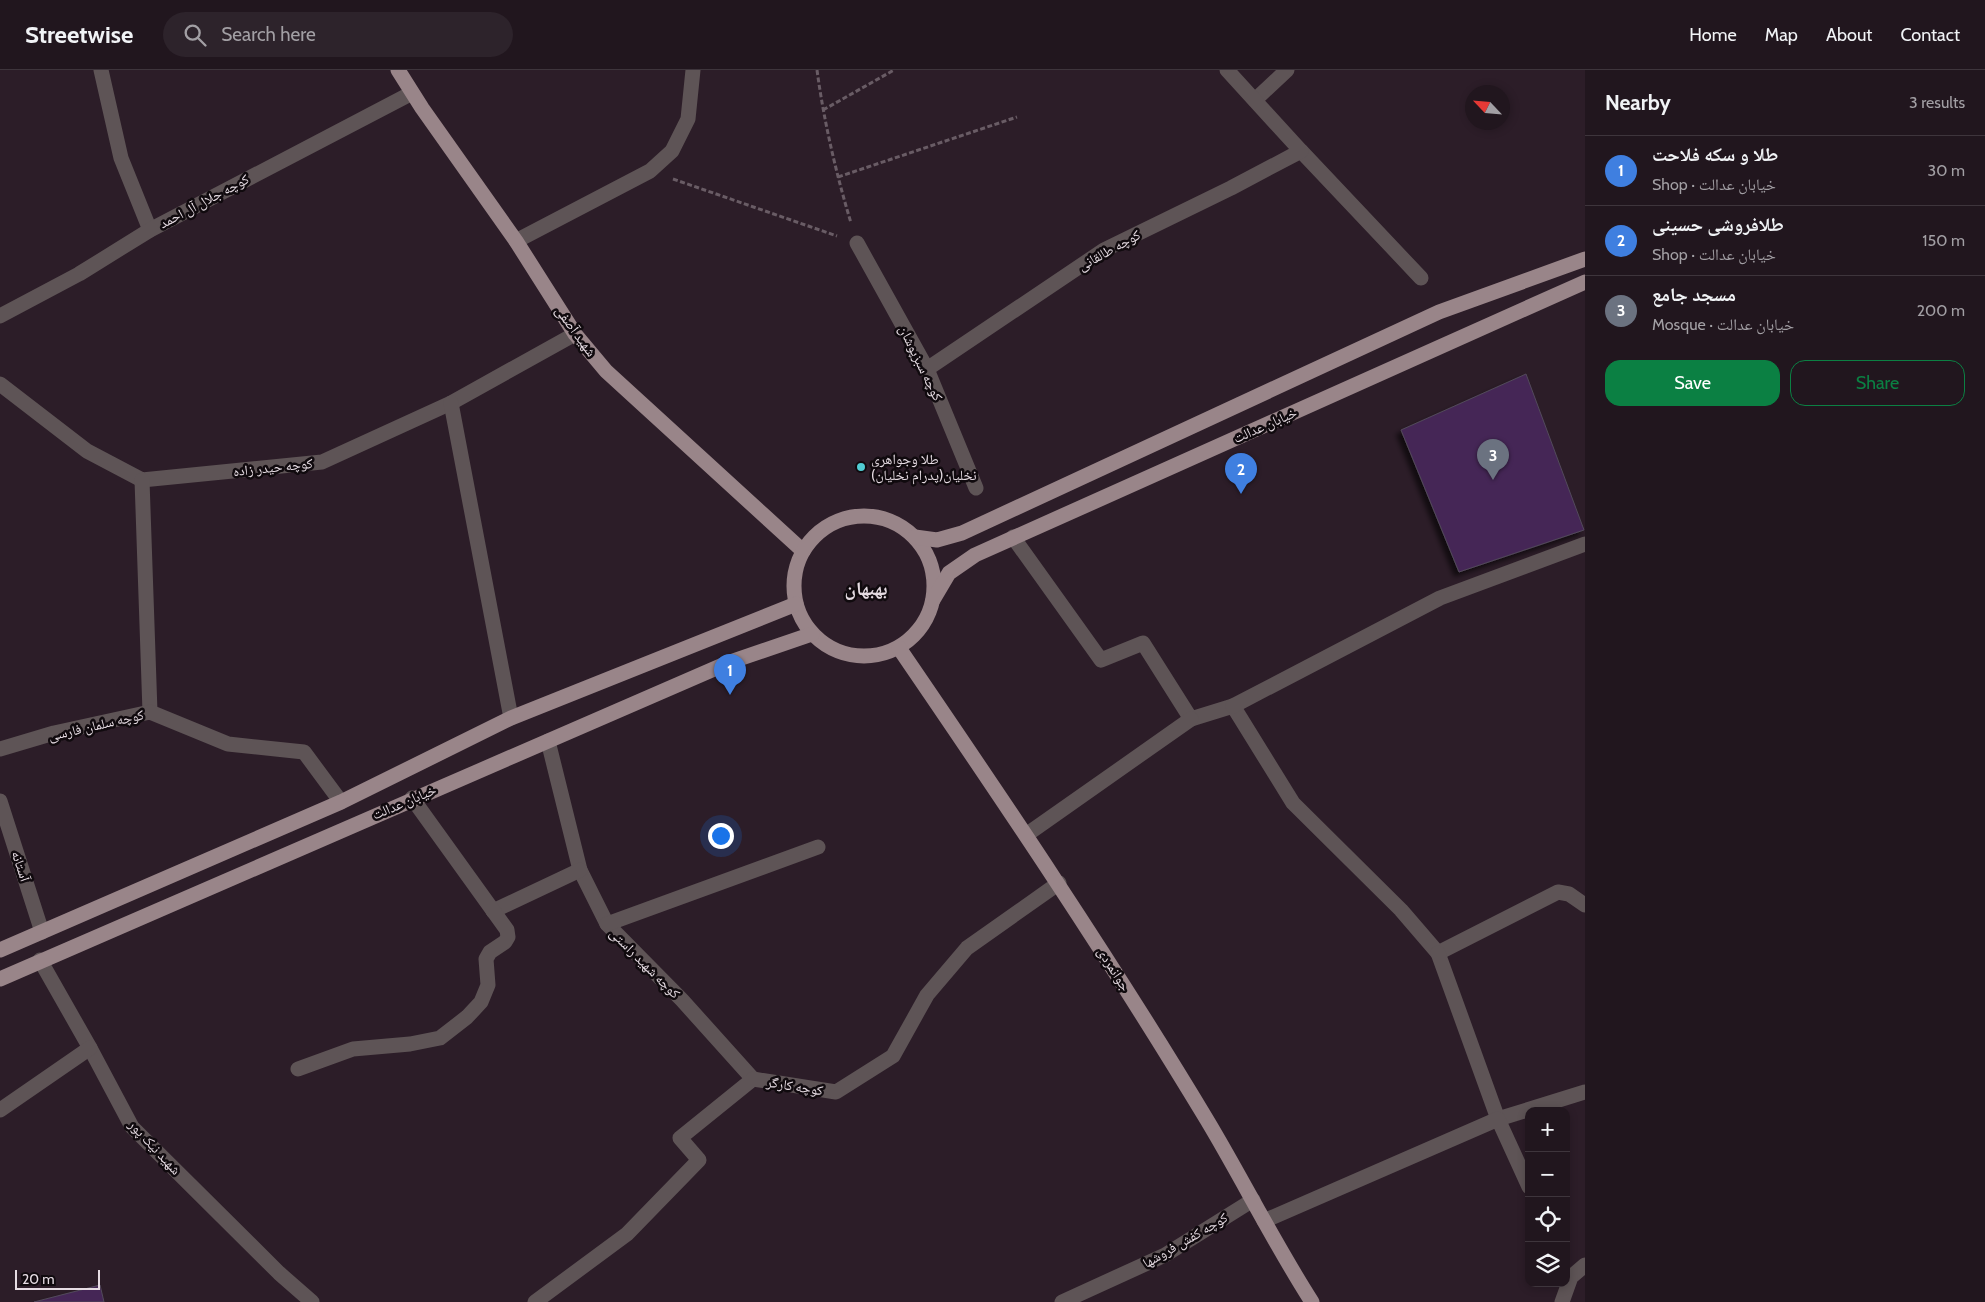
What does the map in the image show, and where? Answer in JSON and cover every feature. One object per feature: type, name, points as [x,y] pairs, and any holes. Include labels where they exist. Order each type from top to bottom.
[{"type":"main road","name":"شهید آصفی","points":[[398,70],[412,93],[516,240],[576,334],[606,371],[803,551]]},
{"type":"main road","name":"خیابان عدالت","points":[[915,537],[937,540],[962,533],[1439,312],[1585,259]]},
{"type":"main road","name":"خیابان عدالت","points":[[933,600],[949,573],[975,555],[1585,282]]},
{"type":"main road","points":[[856,516],[878,516],[898,524],[915,537],[928,556],[934,578],[933,600],[926,619],[914,635],[899,648],[877,655],[853,656],[831,648],[812,634],[802,620],[796,604],[796,568],[803,551],[817,534],[835,522],[856,516]]},
{"type":"main road","name":"خیابان عدالت","points":[[0,950],[341,802],[510,718],[796,604]]},
{"type":"main road","name":"خیابان عدالت","points":[[0,979],[412,798],[730,662],[812,634]]},
{"type":"main road","name":"جوانمردی","points":[[899,648],[1059,883],[1202,1112],[1312,1302]]},
{"type":"street","points":[[100,70],[121,158],[150,230]]},
{"type":"street","points":[[516,240],[650,171],[672,151],[688,119],[693,70]]},
{"type":"street","points":[[1227,70],[1421,278]]},
{"type":"street","points":[[1255,100],[1287,70]]},
{"type":"street","name":"کوچه جلال آل احمد","points":[[0,316],[79,274],[150,230],[412,93]]},
{"type":"street","name":"کوچه طالقانی","points":[[928,369],[1104,250],[1231,188],[1301,151]]},
{"type":"street","name":"کوچه سبزپوشان","points":[[856,243],[928,369],[976,488]]},
{"type":"street","name":"کوچه حیدر زاده","points":[[142,480],[322,462],[451,403],[576,334]]},
{"type":"street","points":[[0,384],[87,451],[142,480],[150,712]]},
{"type":"street","points":[[451,403],[510,718]]},
{"type":"street","points":[[1013,538],[1101,660],[1143,643],[1191,719]]},
{"type":"street","points":[[1026,835],[1191,719],[1233,706],[1440,598],[1585,544]]},
{"type":"street","points":[[1233,706],[1293,803],[1401,910],[1438,953],[1498,1119],[1525,1178]]},
{"type":"street","name":"کوچه سلمان فارسی","points":[[0,749],[54,733],[150,712],[228,744],[304,752],[341,802]]},
{"type":"street","name":"کوچه شهید راستی","points":[[548,741],[580,870],[607,924],[682,1000],[753,1079]]},
{"type":"street","points":[[298,1069],[353,1049],[410,1044],[440,1038],[467,1017],[481,1002],[488,985],[486,959],[490,952],[505,942],[508,937],[507,930],[412,798]]},
{"type":"street","name":"آستانه","points":[[0,801],[42,932]]},
{"type":"street","points":[[607,924],[818,847]]},
{"type":"street","points":[[493,911],[580,870]]},
{"type":"street","name":"کوچه کارگر","points":[[535,1302],[626,1234],[699,1160],[680,1138],[753,1079],[836,1092],[893,1056],[927,996],[968,948],[1059,883]]},
{"type":"street","points":[[1438,953],[1558,892],[1569,894],[1585,905]]},
{"type":"street","name":"شهید نیک پور","points":[[40,960],[132,1127],[279,1273],[312,1302]]},
{"type":"street","points":[[0,1110],[90,1048]]},
{"type":"street","points":[[1264,1221],[1498,1119],[1585,1092]]},
{"type":"street","name":"کوچه کفش فروشها","points":[[1062,1302],[1165,1255],[1252,1200]]},
{"type":"street","points":[[1570,1272],[1585,1265]]},
{"type":"street","points":[[1562,1302],[1565,1287]]},
{"type":"path","points":[[817,70],[823,110],[856,243]]},
{"type":"path","points":[[823,110],[894,70]]},
{"type":"path","points":[[838,176],[1017,117]]},
{"type":"path","points":[[650,171],[856,243]]},
{"type":"building","points":[[1526,374],[1584,530],[1459,572],[1401,430]]},
{"type":"building","points":[[100,1285],[104,1302],[34,1302]]},
{"type":"place","name":"طلا وجواهری نخلیان(پدرام نخلیان)","points":[[861,467]]},
{"type":"place","name":"مسجد جامع","points":[[1493,480]]},
{"type":"place","name":"طلافروشی حسینی","points":[[1241,494]]},
{"type":"place","name":"طلا و سکه فلاحت","points":[[730,695]]},
{"type":"district","name":"بهبهان","points":[[866,588]]}]
